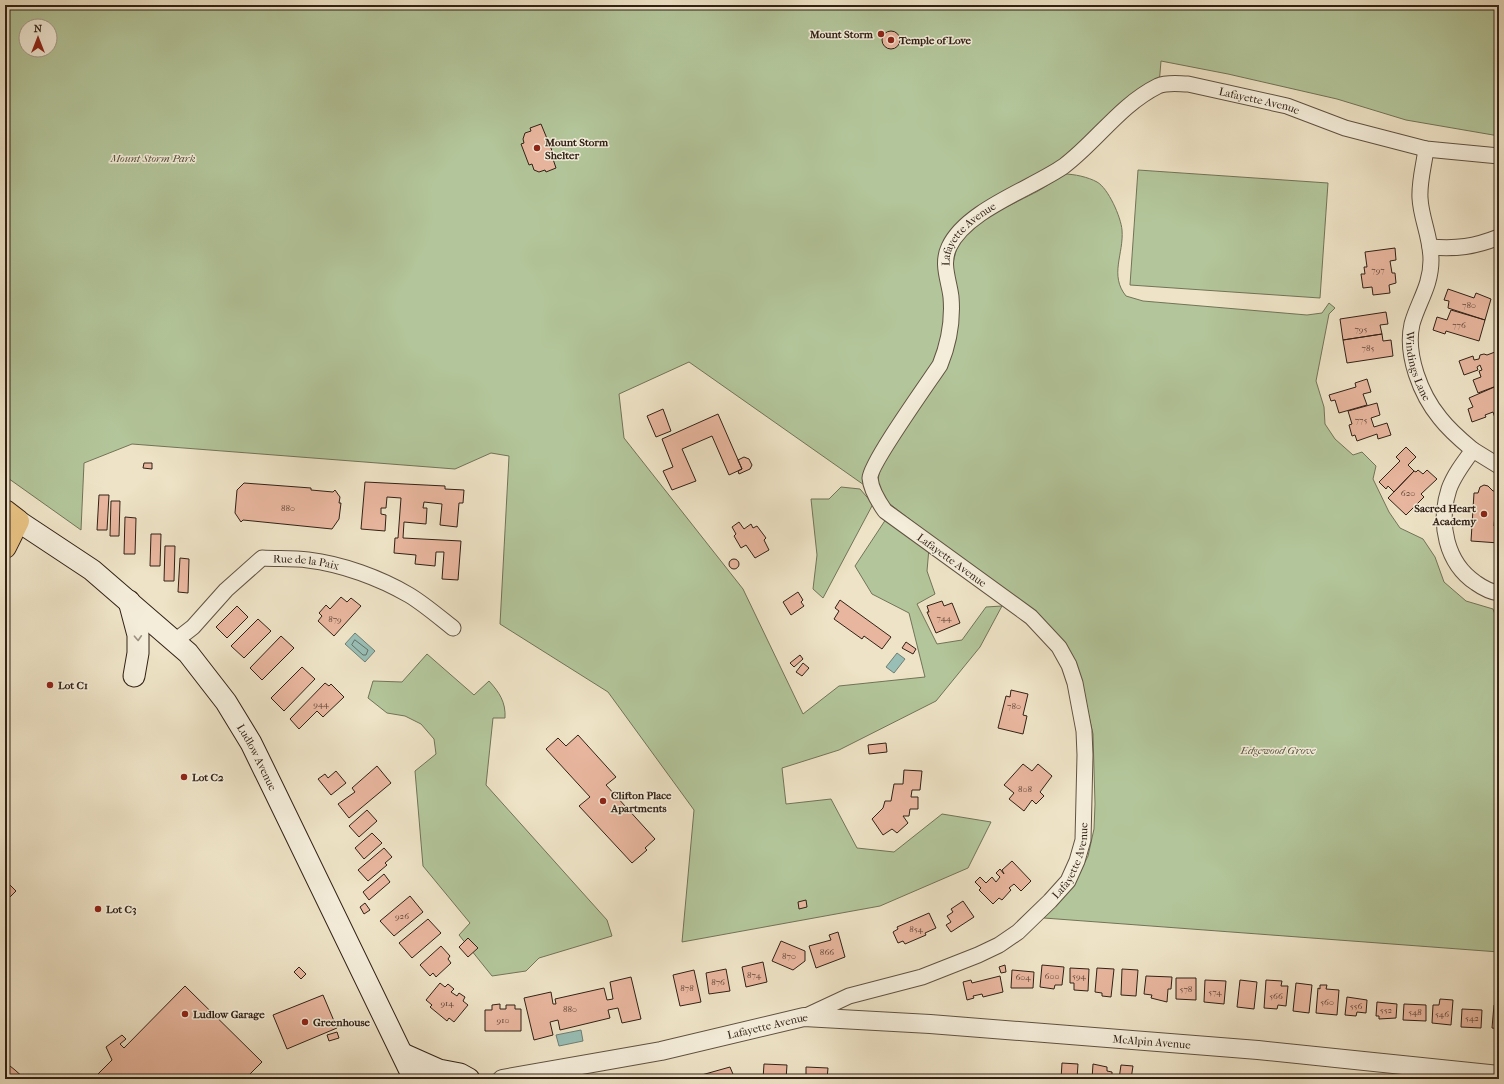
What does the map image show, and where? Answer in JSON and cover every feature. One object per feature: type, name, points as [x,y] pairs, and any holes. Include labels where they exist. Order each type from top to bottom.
[{"type":"main road","points":[[5,547],[12,516]]},
{"type":"main road","name":"Ludlow Avenue","points":[[12,516],[92,570],[188,653],[212,683],[251,743],[414,1079]]},
{"type":"main road","points":[[129,601],[138,636],[138,653],[134,676]]},
{"type":"main road","points":[[403,1054],[439,1070],[460,1074],[469,1079]]},
{"type":"street","name":"Lafayette Avenue","points":[[512,1078],[661,1050],[804,1017],[849,996],[922,976],[978,955],[999,945],[1018,932],[1068,881],[1084,840],[1085,755],[1084,731],[1075,683],[1069,665],[1059,647],[1031,617],[885,511],[874,492],[870,476],[881,454],[940,365],[946,349],[952,314],[945,260],[948,248],[962,228],[985,211],[1065,165],[1127,106],[1159,85],[1188,84],[1287,106],[1345,128],[1426,149],[1499,156]]},
{"type":"street","name":"Windings Lane","points":[[1426,149],[1420,197],[1430,247],[1430,276],[1412,327],[1410,344],[1413,358],[1425,392],[1440,418],[1455,435],[1473,450],[1499,466]]},
{"type":"street","points":[[1430,247],[1453,249],[1467,247],[1499,237]]},
{"type":"street","points":[[1473,450],[1457,473],[1449,488],[1444,516],[1446,538],[1451,554],[1459,568],[1468,577],[1482,587],[1499,593]]},
{"type":"street","name":"Rue de la Paix","points":[[175,641],[193,628],[226,590],[262,558],[309,560],[339,566],[368,576],[410,595],[453,628]]},
{"type":"street","name":"McAlpin Avenue","points":[[804,1017],[930,1024],[1258,1050],[1499,1075]]},
{"type":"green space","name":"Mount Storm Park","points":[[5,5],[1499,5],[1499,136],[1406,120],[1337,99],[1228,74],[1161,61],[1159,85],[1065,165],[954,238],[950,333],[881,454],[874,492],[689,362],[619,394],[624,438],[743,589],[803,714],[839,686],[925,677],[909,613],[872,594],[855,566],[888,516],[929,548],[927,571],[935,594],[917,604],[937,644],[962,640],[986,607],[1002,606],[980,647],[936,701],[839,750],[782,768],[786,804],[831,799],[857,848],[894,852],[942,814],[991,822],[968,868],[880,906],[682,942],[694,810],[608,692],[500,624],[509,456],[491,453],[455,469],[132,444],[84,463],[81,530],[5,476]]},
{"type":"green space","points":[[1138,170],[1328,183],[1320,298],[1130,285]]},
{"type":"green space","name":"Edgewood Grove","points":[[1064,174],[1081,176],[1097,182],[1105,190],[1113,203],[1122,230],[1118,264],[1118,280],[1126,296],[1143,301],[1307,315],[1322,313],[1329,303],[1335,308],[1329,314],[1316,381],[1324,407],[1325,424],[1335,439],[1353,455],[1362,452],[1376,466],[1373,479],[1389,512],[1400,528],[1423,539],[1435,557],[1444,582],[1466,601],[1493,609],[1499,625],[1499,952],[1044,918],[1073,886],[1088,856],[1094,829],[1095,804],[1093,734],[1080,678],[1064,644],[1052,628],[886,501],[878,487],[878,482],[883,461],[942,365],[953,263],[960,242],[975,226],[985,219],[1038,191]]},
{"type":"green space","points":[[841,487],[860,489],[873,504],[823,598],[813,589],[817,555],[811,499],[829,499]]},
{"type":"green space","points":[[427,654],[474,695],[489,681],[499,693],[503,702],[505,718],[493,718],[486,785],[607,920],[612,936],[539,958],[526,971],[492,976],[459,935],[470,923],[423,866],[415,771],[436,754],[434,739],[421,724],[405,716],[387,713],[368,698],[373,681],[402,682]]},
{"type":"water","points":[[355,633],[375,651],[365,662],[345,644]]},
{"type":"water","points":[[897,653],[905,659],[894,673],[886,667]]},
{"type":"water","points":[[581,1030],[583,1041],[559,1046],[556,1035]]},
{"type":"building","name":"Temple of Love","points":[[887,31],[895,31],[900,36],[898,47],[895,49],[887,49],[882,44],[882,36]]},
{"type":"building","name":"Mount Storm Shelter","points":[[541,124],[555,158],[553,159],[556,168],[546,172],[545,170],[539,172],[534,170],[532,164],[529,165],[521,144],[524,143],[523,139],[525,133],[531,131],[530,128]]},
{"type":"building","points":[[1395,248],[1396,260],[1390,261],[1392,273],[1395,273],[1396,283],[1389,285],[1390,293],[1373,295],[1372,287],[1363,288],[1361,274],[1365,274],[1364,267],[1367,267],[1365,252]]},
{"type":"building","points":[[1448,289],[1474,298],[1476,293],[1491,299],[1485,320],[1448,308],[1449,301],[1444,300]]},
{"type":"building","points":[[1451,310],[1485,320],[1479,341],[1446,331],[1445,334],[1433,330],[1437,317],[1447,320]]},
{"type":"building","points":[[1386,312],[1388,324],[1380,325],[1382,334],[1343,340],[1340,319]]},
{"type":"building","points":[[1382,334],[1383,341],[1391,340],[1393,356],[1347,363],[1343,340]]},
{"type":"building","points":[[1495,352],[1497,360],[1499,360],[1499,385],[1478,393],[1473,380],[1481,377],[1479,371],[1482,370],[1480,365],[1477,367],[1478,370],[1464,375],[1459,361],[1473,356],[1474,360],[1479,359],[1480,355],[1487,355]]},
{"type":"building","points":[[1367,379],[1371,392],[1363,394],[1367,405],[1339,413],[1335,400],[1331,401],[1329,395],[1356,387],[1355,383]]},
{"type":"building","points":[[1499,385],[1499,416],[1495,418],[1493,412],[1485,415],[1486,417],[1472,422],[1468,409],[1473,407],[1469,398]]},
{"type":"building","points":[[1377,403],[1380,415],[1371,418],[1374,427],[1387,423],[1391,435],[1378,439],[1377,434],[1357,441],[1355,435],[1352,436],[1349,425],[1352,424],[1348,411]]},
{"type":"building","points":[[663,409],[671,431],[656,437],[647,416]]},
{"type":"building","points":[[718,414],[742,469],[729,475],[712,436],[682,449],[696,481],[672,490],[663,471],[673,467],[662,439]]},
{"type":"building","points":[[1406,447],[1416,457],[1408,465],[1414,471],[1394,492],[1388,486],[1386,489],[1379,482],[1400,461],[1396,457]]},
{"type":"building","points":[[744,457],[749,459],[752,465],[750,469],[739,474],[738,471],[742,469],[738,460]]},
{"type":"building","points":[[144,463],[152,463],[152,469],[143,468]]},
{"type":"building","points":[[1418,470],[1423,474],[1427,470],[1437,479],[1421,494],[1424,497],[1406,515],[1388,498],[1414,471],[1416,472]]},
{"type":"building","points":[[365,482],[445,486],[445,489],[464,490],[463,503],[459,503],[457,527],[440,525],[442,504],[424,502],[423,508],[427,508],[426,524],[404,522],[403,538],[461,541],[458,580],[442,579],[444,552],[436,552],[435,566],[415,564],[416,555],[394,553],[395,538],[398,538],[401,498],[387,497],[386,508],[381,508],[381,514],[386,515],[385,531],[361,529]]},
{"type":"building","points":[[244,483],[311,488],[311,490],[333,492],[335,490],[340,497],[339,503],[341,503],[339,519],[332,529],[243,520],[241,522],[235,513],[237,490]]},
{"type":"building","name":"Sacred Heart Academy","points":[[1484,485],[1488,486],[1493,491],[1499,491],[1499,503],[1496,502],[1494,526],[1499,527],[1499,543],[1471,541],[1474,493],[1478,493],[1480,487]]},
{"type":"building","points":[[99,495],[109,495],[107,530],[97,530]]},
{"type":"building","points":[[111,501],[120,501],[119,536],[110,536]]},
{"type":"building","points":[[125,517],[136,518],[135,554],[124,554]]},
{"type":"building","points":[[739,522],[744,529],[751,524],[753,528],[757,526],[766,538],[764,540],[769,550],[755,558],[746,545],[741,548],[734,536],[736,534],[732,527]]},
{"type":"building","points":[[151,534],[161,534],[160,566],[150,566]]},
{"type":"building","points":[[165,546],[175,546],[174,581],[164,581]]},
{"type":"building","points":[[180,558],[189,559],[188,593],[178,592]]},
{"type":"building","points":[[734,559],[739,564],[734,569],[729,564]]},
{"type":"building","points":[[798,592],[803,600],[801,602],[804,606],[791,615],[783,602]]},
{"type":"building","points":[[341,597],[347,602],[351,598],[361,606],[334,636],[318,621],[322,616],[319,613],[326,605],[330,609]]},
{"type":"building","points":[[840,600],[891,637],[882,649],[864,636],[862,639],[834,619],[839,611],[835,608]]},
{"type":"building","points":[[942,601],[944,606],[952,603],[960,623],[936,633],[927,612],[929,612],[927,606]]},
{"type":"building","points":[[237,606],[248,617],[227,638],[216,627]]},
{"type":"building","points":[[258,619],[271,631],[244,658],[231,646]]},
{"type":"building","points":[[281,636],[294,648],[262,680],[250,668]]},
{"type":"building","points":[[906,642],[916,649],[913,654],[902,648]]},
{"type":"building","points":[[800,655],[803,659],[794,667],[790,663]]},
{"type":"building","points":[[803,663],[809,668],[802,676],[796,672]]},
{"type":"building","points":[[302,667],[315,679],[284,711],[271,698]]},
{"type":"building","points":[[325,683],[329,686],[331,684],[344,697],[323,717],[317,711],[299,729],[290,719]]},
{"type":"building","points":[[1011,690],[1028,694],[1023,715],[1027,716],[1023,734],[998,728],[1006,696],[1010,697]]},
{"type":"building","name":"Clifton Place Apartments","points":[[578,735],[616,777],[606,785],[655,839],[645,848],[647,850],[632,863],[579,806],[590,797],[546,749],[558,738],[566,746]]},
{"type":"building","points":[[886,743],[887,752],[869,754],[868,745]]},
{"type":"building","points":[[1023,764],[1032,771],[1038,764],[1052,776],[1040,792],[1044,796],[1036,804],[1032,800],[1024,811],[1009,799],[1014,793],[1004,785]]},
{"type":"building","points":[[377,766],[391,783],[349,818],[338,804],[355,792],[352,788]]},
{"type":"building","points":[[904,770],[922,771],[920,790],[912,790],[911,797],[918,797],[918,809],[910,809],[909,816],[903,816],[908,823],[897,833],[892,829],[883,835],[872,819],[883,808],[885,801],[891,801],[894,784],[903,784]]},
{"type":"building","points":[[336,771],[346,783],[331,795],[318,779],[325,774],[328,778]]},
{"type":"building","points":[[367,810],[377,821],[359,837],[349,826]]},
{"type":"building","points":[[372,833],[382,843],[364,859],[355,848]]},
{"type":"building","points":[[384,848],[392,857],[385,863],[387,865],[368,881],[358,870]]},
{"type":"building","points":[[1012,861],[1031,881],[1021,891],[1014,884],[1009,888],[1011,890],[1002,900],[999,898],[993,904],[979,890],[981,888],[975,882],[980,877],[986,883],[992,877],[996,882],[1000,877],[996,873],[1000,869],[1004,874],[1002,870]]},
{"type":"building","points":[[384,874],[390,882],[369,900],[363,892]]},
{"type":"building","points":[[5,880],[16,891],[5,902]]},
{"type":"building","points":[[410,896],[423,912],[394,936],[380,921]]},
{"type":"building","points":[[806,900],[807,907],[799,909],[798,902]]},
{"type":"building","points":[[963,901],[974,917],[951,932],[946,925],[951,922],[947,916],[953,912],[951,909]]},
{"type":"building","points":[[365,903],[370,910],[364,914],[360,907]]},
{"type":"building","points":[[929,913],[936,928],[925,933],[926,935],[905,944],[903,941],[898,943],[893,932],[898,929],[897,927]]},
{"type":"building","points":[[428,919],[441,933],[412,958],[399,943]]},
{"type":"building","points":[[838,932],[845,957],[816,968],[809,946],[831,940],[829,935]]},
{"type":"building","points":[[468,938],[478,948],[468,957],[459,947]]},
{"type":"building","points":[[781,941],[805,951],[805,961],[793,970],[772,961]]},
{"type":"building","points":[[441,946],[450,956],[448,959],[451,963],[436,977],[433,973],[430,976],[420,965]]},
{"type":"building","points":[[763,962],[767,982],[746,987],[742,967]]},
{"type":"building","points":[[1005,965],[1006,972],[1001,973],[999,967]]},
{"type":"building","points":[[1042,965],[1064,967],[1062,985],[1055,985],[1054,989],[1040,987]]},
{"type":"building","points":[[299,967],[306,974],[301,979],[294,972]]},
{"type":"building","points":[[1070,968],[1089,969],[1088,991],[1074,990],[1074,983],[1070,983]]},
{"type":"building","points":[[1097,968],[1114,969],[1111,997],[1102,996],[1102,993],[1095,992]]},
{"type":"building","points":[[726,969],[730,991],[709,994],[706,973]]},
{"type":"building","points":[[1122,969],[1138,970],[1136,996],[1121,995]]},
{"type":"building","points":[[694,970],[701,1002],[680,1006],[673,975]]},
{"type":"building","points":[[1012,970],[1034,972],[1033,988],[1011,988]]},
{"type":"building","points":[[1000,976],[1003,992],[983,997],[982,994],[973,996],[974,998],[967,1000],[963,982],[971,980],[972,983]]},
{"type":"building","points":[[1146,976],[1172,977],[1171,989],[1168,989],[1167,1002],[1151,998],[1152,995],[1144,994]]},
{"type":"building","points":[[631,977],[641,1019],[622,1023],[618,1008],[608,1010],[610,1018],[560,1030],[558,1020],[550,1022],[553,1035],[534,1040],[524,998],[551,992],[553,1004],[556,1004],[555,999],[604,988],[607,1000],[613,999],[610,982]]},
{"type":"building","points":[[1176,978],[1196,978],[1196,1000],[1176,999]]},
{"type":"building","points":[[1205,980],[1226,981],[1224,1004],[1204,1002]]},
{"type":"building","points":[[1240,980],[1257,982],[1254,1009],[1237,1007]]},
{"type":"building","points":[[1266,980],[1282,981],[1281,986],[1288,986],[1286,1006],[1278,1005],[1277,1009],[1264,1008]]},
{"type":"building","points":[[440,983],[445,987],[448,984],[454,989],[451,992],[457,996],[459,993],[465,997],[463,1001],[468,1005],[454,1022],[449,1018],[447,1021],[430,1007],[432,1005],[426,1000]]},
{"type":"building","points":[[1296,983],[1312,985],[1309,1013],[1293,1011]]},
{"type":"building","points":[[1320,985],[1327,985],[1326,989],[1339,990],[1337,1015],[1316,1013],[1318,988],[1320,989]]},
{"type":"building","name":"Ludlow Garage","points":[[185,986],[262,1062],[245,1079],[93,1079],[112,1060],[106,1047],[122,1035],[126,1039],[120,1044],[124,1048]]},
{"type":"building","name":"Greenhouse","points":[[323,995],[337,1028],[287,1049],[273,1015]]},
{"type":"building","points":[[1347,997],[1367,1000],[1366,1013],[1357,1012],[1356,1016],[1345,1015]]},
{"type":"building","points":[[1440,999],[1453,1000],[1451,1025],[1432,1023],[1433,1005],[1439,1005]]},
{"type":"building","points":[[1377,1002],[1397,1004],[1396,1018],[1379,1019],[1379,1016],[1376,1016]]},
{"type":"building","points":[[500,1004],[500,1009],[506,1009],[506,1005],[515,1005],[515,1009],[521,1009],[521,1031],[485,1031],[485,1010],[492,1010],[492,1005]]},
{"type":"building","points":[[1404,1004],[1426,1005],[1426,1021],[1403,1020]]},
{"type":"building","points":[[1494,1005],[1499,1006],[1499,1029],[1492,1028]]},
{"type":"building","points":[[1462,1009],[1482,1010],[1481,1028],[1461,1027]]},
{"type":"building","points":[[337,1032],[339,1038],[329,1041],[327,1035]]},
{"type":"building","points":[[5,1062],[15,1070],[25,1079],[5,1079]]},
{"type":"building","points":[[1062,1063],[1078,1064],[1077,1079],[1061,1079]]},
{"type":"building","points":[[764,1064],[787,1065],[786,1079],[763,1079]]},
{"type":"building","points":[[1093,1064],[1107,1067],[1107,1071],[1112,1072],[1112,1079],[1092,1079]]},
{"type":"building","points":[[1121,1065],[1133,1066],[1131,1079],[1119,1079]]},
{"type":"building","points":[[730,1067],[735,1079],[699,1079],[698,1076]]},
{"type":"building","points":[[806,1067],[828,1068],[827,1079],[806,1079]]},
{"type":"building","points":[[688,1075],[689,1079],[677,1079]]},
{"type":"place","name":"Mount Storm","points":[[881,34]]},
{"type":"place","name":"Temple of Love","points":[[891,40]]},
{"type":"place","name":"Mount Storm Shelter","points":[[537,148]]},
{"type":"place","name":"Sacred Heart Academy","points":[[1484,514]]},
{"type":"place","name":"Lot C1","points":[[50,685]]},
{"type":"place","name":"Lot C2","points":[[184,777]]},
{"type":"place","name":"Clifton Place Apartments","points":[[603,801]]},
{"type":"place","name":"Lot C3","points":[[98,909]]},
{"type":"place","name":"Ludlow Garage","points":[[185,1014]]},
{"type":"place","name":"Greenhouse","points":[[305,1022]]}]
